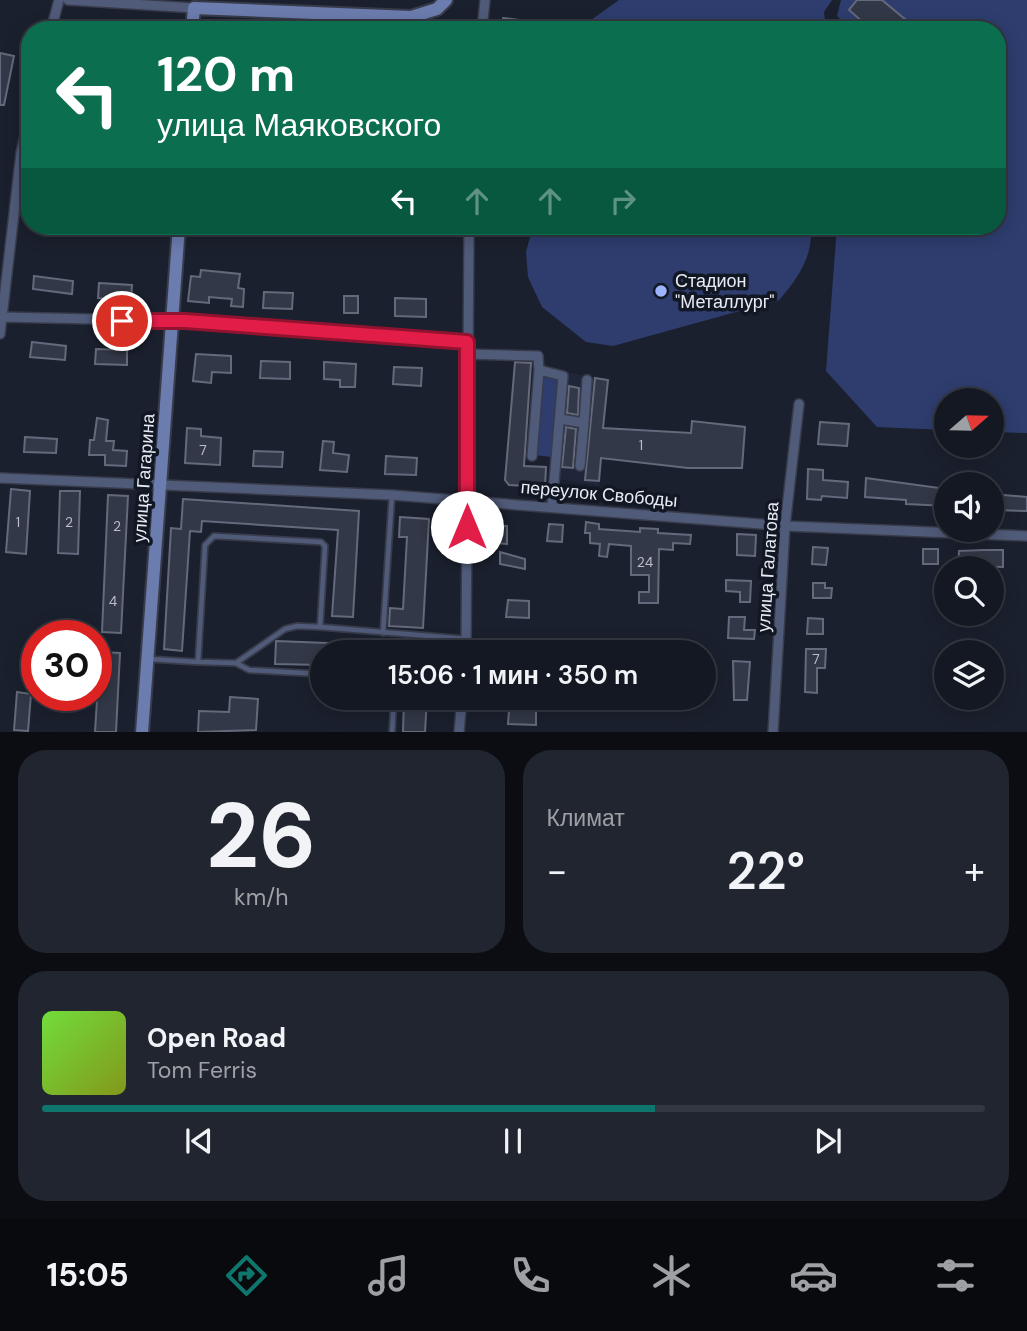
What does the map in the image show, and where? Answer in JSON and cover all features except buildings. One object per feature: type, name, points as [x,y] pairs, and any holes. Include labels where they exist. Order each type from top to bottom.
[{"type":"main road","points":[[385,21],[427,13],[446,0]]},
{"type":"main road","points":[[193,21],[194,8],[336,21]]},
{"type":"main road","name":"улица Гагарина","points":[[142,732],[178,235]]},
{"type":"street","points":[[53,21],[58,0]]},
{"type":"street","points":[[68,0],[194,8]]},
{"type":"street","points":[[483,21],[485,0]]},
{"type":"street","points":[[0,334],[21,180]]},
{"type":"street","points":[[468,639],[466,499],[469,235]]},
{"type":"street","points":[[1,317],[171,322],[467,342]]},
{"type":"street","points":[[467,354],[538,356],[532,456]]},
{"type":"street","points":[[539,370],[564,376],[552,506]]},
{"type":"street","points":[[580,466],[587,380]]},
{"type":"street","name":"улица Галатова","points":[[773,732],[785,526],[799,404]]},
{"type":"street","points":[[560,419],[584,423]]},
{"type":"street","name":"переулок Свободы","points":[[0,478],[466,499],[785,526],[1027,536]]},
{"type":"street","points":[[459,732],[461,710]]},
{"type":"lane","points":[[383,633],[393,495]]},
{"type":"lane","points":[[198,662],[205,545],[214,536],[321,541],[325,546],[320,627]]},
{"type":"lane","points":[[236,663],[285,629],[297,626],[468,639]]},
{"type":"lane","points":[[148,659],[236,663],[249,670],[310,673]]},
{"type":"lane","points":[[392,732],[393,710]]},
{"type":"shaded area","points":[[619,0],[832,0],[824,12],[825,21],[590,21]]},
{"type":"shaded area","points":[[841,0],[1027,0],[1027,433],[1004,432],[1004,388],[934,388],[934,429],[877,427],[826,371],[836,235],[1006,235],[1006,21],[842,21],[837,16]]},
{"type":"shaded area","name":"Стадион \"Металлург\"","points":[[531,235],[811,236],[803,266],[779,300],[613,346],[586,342],[542,307],[528,277],[526,252]]},
{"type":"shaded area","points":[[566,372],[608,380],[599,486],[559,479]]},
{"type":"shaded area","points":[[543,373],[561,377],[551,457],[535,455]]},
{"type":"place","name":"Стадион \"Металлург\"","points":[[661,291]]},
{"type":"route","points":[[122,321],[185,321],[467,342],[467,527]]}]
